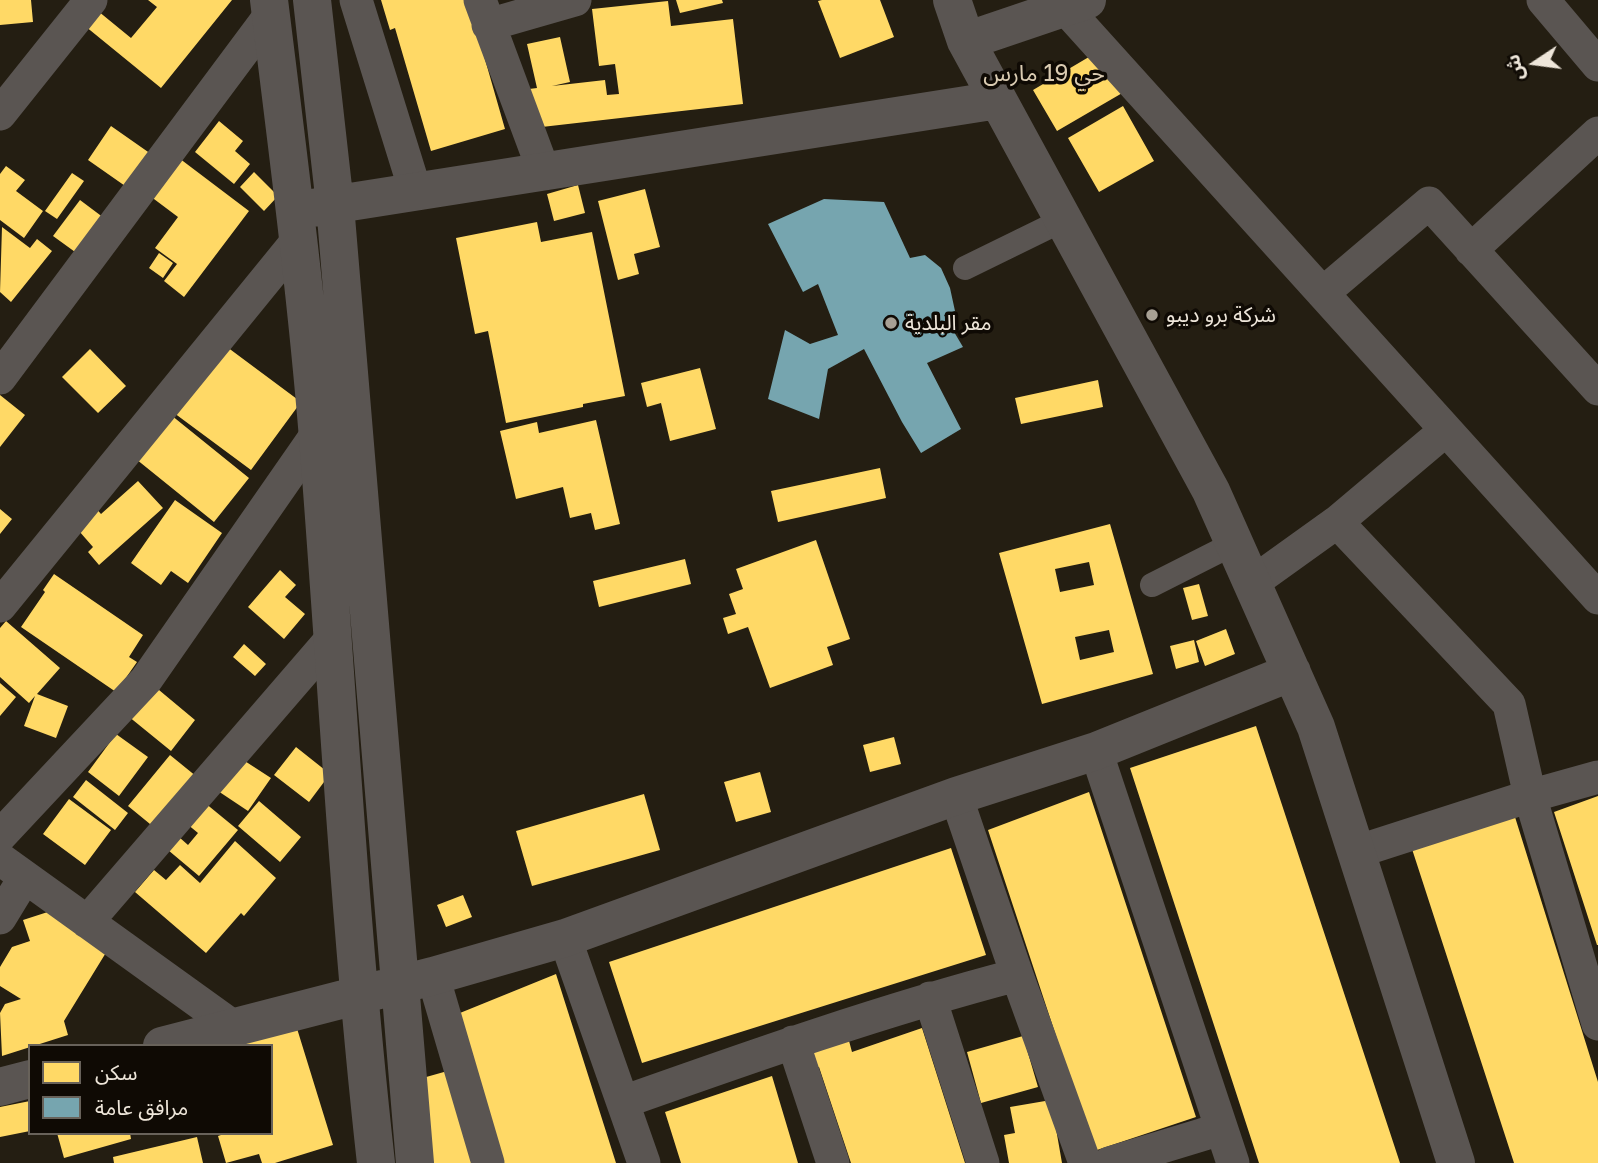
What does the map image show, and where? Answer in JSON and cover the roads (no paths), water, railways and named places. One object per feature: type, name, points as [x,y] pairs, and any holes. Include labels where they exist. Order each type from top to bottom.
[{"type":"street","points":[[0,114],[91,0]]},
{"type":"street","points":[[312,0],[417,980],[415,1163]]},
{"type":"street","points":[[356,0],[415,190]]},
{"type":"street","points":[[544,172],[484,12],[576,0]]},
{"type":"street","points":[[952,0],[966,41],[1212,491],[1316,727],[1456,1163]]},
{"type":"street","points":[[1543,0],[1598,65]]},
{"type":"street","points":[[966,41],[1076,4],[1323,293],[1598,598]]},
{"type":"street","points":[[270,7],[297,225],[317,434],[360,994],[368,1161]]},
{"type":"street","points":[[0,378],[270,7]]},
{"type":"street","points":[[0,606],[297,225],[335,205],[415,190],[998,100]]},
{"type":"street","points":[[1471,250],[1598,133]]},
{"type":"street","points":[[1323,293],[1429,203],[1598,389]]},
{"type":"street","points":[[965,268],[1063,219]]},
{"type":"street","points":[[1252,583],[1337,522],[1447,430]]},
{"type":"street","points":[[0,836],[146,680],[317,434]]},
{"type":"street","points":[[1337,522],[1509,704],[1530,796],[1598,1024]]},
{"type":"street","points":[[1152,585],[1235,543]]},
{"type":"street","points":[[88,922],[333,637]]},
{"type":"street","points":[[170,1044],[417,980],[565,938],[956,796],[1096,751],[1292,672]]},
{"type":"street","points":[[1096,751],[1233,1163]]},
{"type":"street","points":[[1356,852],[1598,777]]},
{"type":"street","points":[[956,796],[1085,1163]]},
{"type":"street","points":[[0,918],[13,868],[234,1028]]},
{"type":"street","points":[[565,938],[644,1163]]},
{"type":"street","points":[[623,1102],[793,1042],[930,998],[1017,975]]},
{"type":"street","points":[[417,980],[488,1163]]},
{"type":"street","points":[[930,998],[983,1163]]},
{"type":"street","points":[[793,1042],[833,1163]]},
{"type":"street","points":[[0,1087],[28,1080]]},
{"type":"street","points":[[1110,1163],[1221,1129]]},
{"type":"place","name":"شركة برو ديبو","points":[[1152,315]]},
{"type":"place","name":"مقر البلدية","points":[[891,323]]},
{"type":"district","name":"حي 19 مارس","points":[[1044,74]]}]
